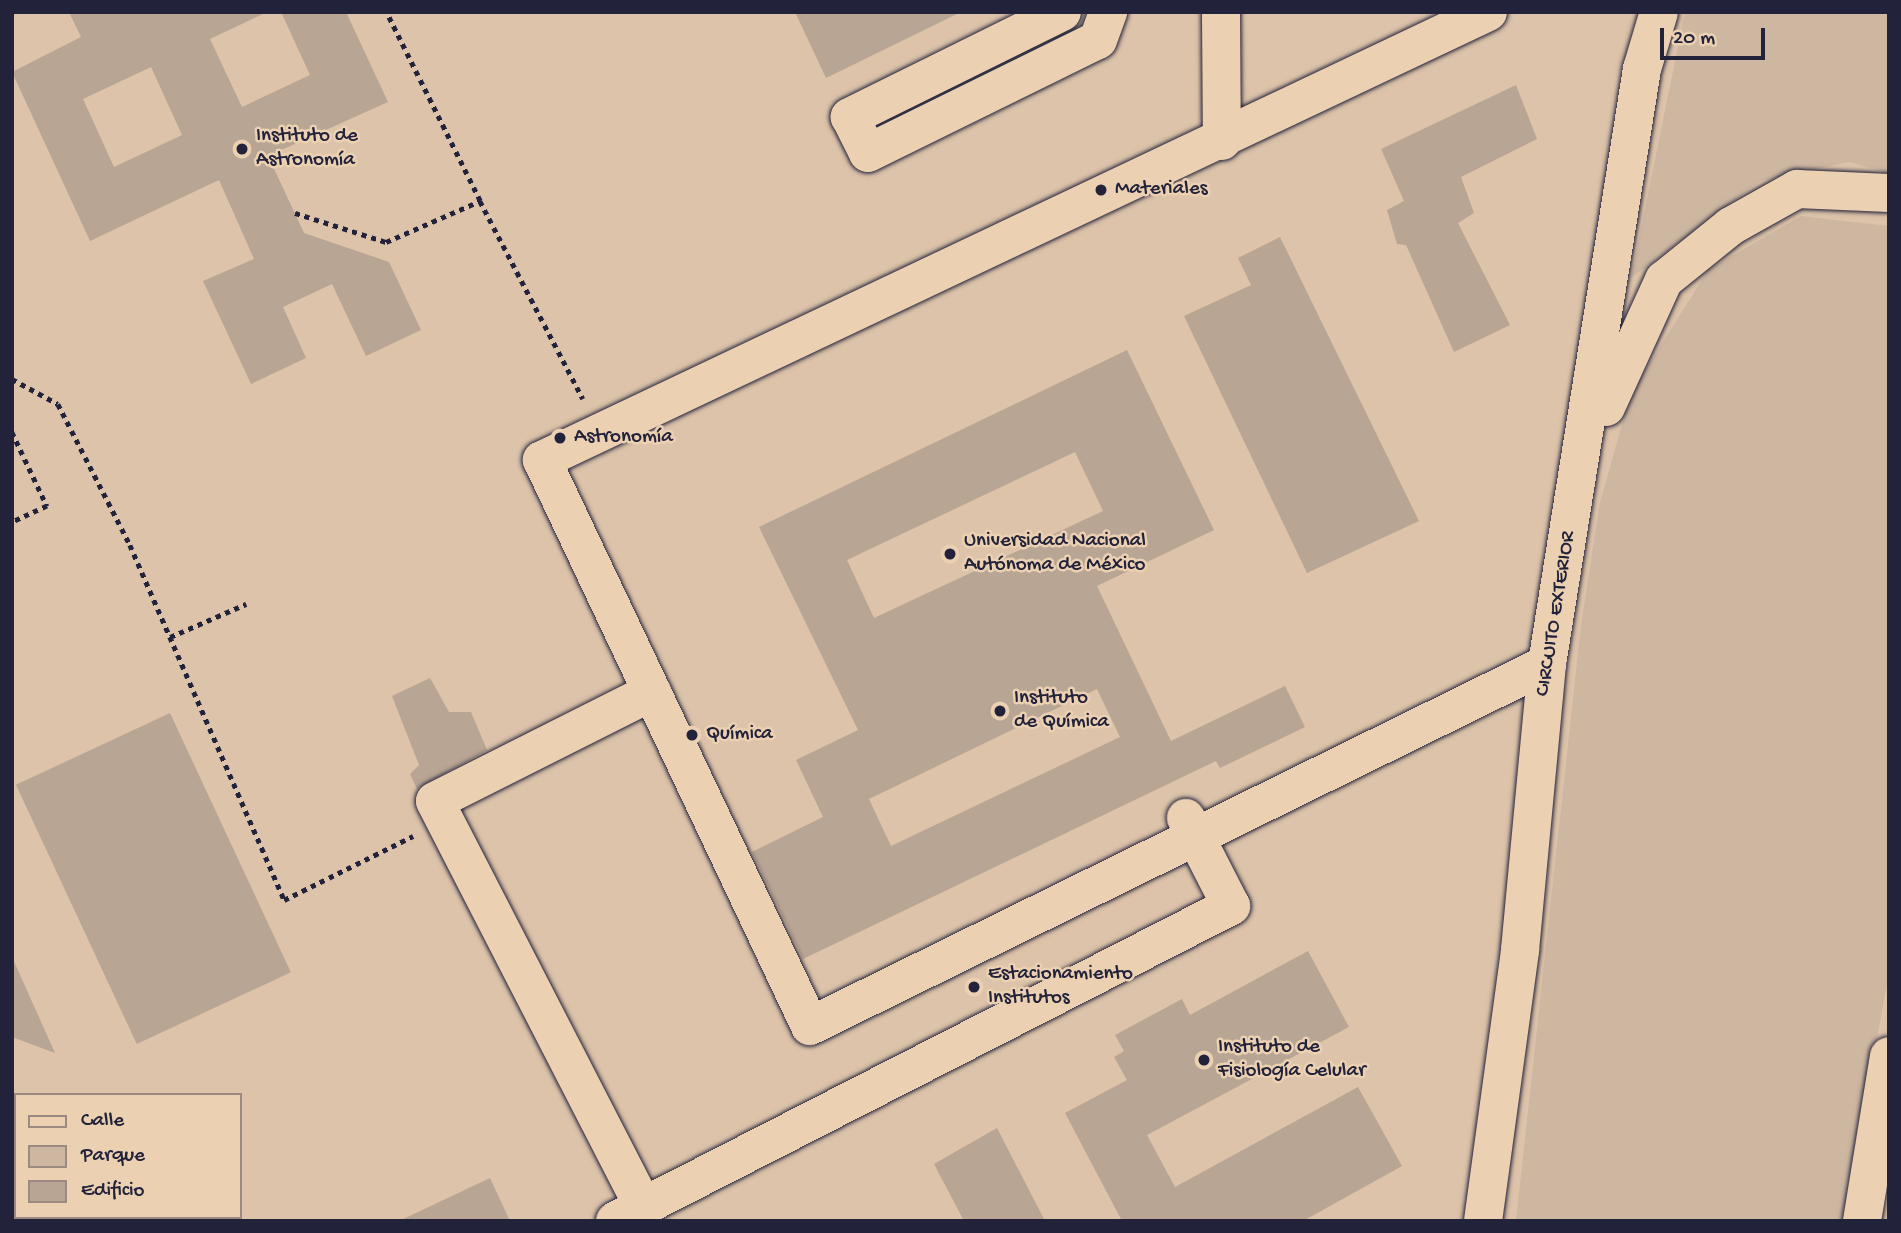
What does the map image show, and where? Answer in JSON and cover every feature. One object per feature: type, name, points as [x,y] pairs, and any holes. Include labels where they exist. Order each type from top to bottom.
[{"type":"street","points":[[1062,12],[850,117],[868,153],[1098,40],[1108,12]]},
{"type":"street","points":[[1220,12],[1222,141]]},
{"type":"street","points":[[1488,12],[1222,141],[542,460],[810,1026],[1197,839],[1547,664]]},
{"type":"street","name":"CIRCUITO EXTERIOR","points":[[1483,1221],[1520,950],[1547,664],[1642,69],[1659,12]]},
{"type":"street","points":[[1576,494],[1619,367],[1664,280],[1731,226],[1797,189],[1889,194]]},
{"type":"street","points":[[652,692],[435,801],[629,1213],[1231,906],[1197,839]]},
{"type":"street","points":[[1862,1221],[1889,1056]]},
{"type":"path","points":[[386,12],[480,201],[601,432]]},
{"type":"path","points":[[295,213],[386,242],[480,201]]},
{"type":"path","points":[[12,379],[58,404],[170,637],[284,900],[445,820]]},
{"type":"path","points":[[12,432],[47,506],[12,523]]},
{"type":"path","points":[[170,637],[246,604]]},
{"type":"shaded area","name":"Universidad Nacional Autónoma de México","points":[[12,12],[1889,12],[1889,1221],[12,1221]]},
{"type":"green space","points":[[1685,12],[1889,12],[1889,173],[1849,162],[1760,181],[1631,278]]},
{"type":"green space","points":[[1801,216],[1889,226],[1889,974],[1842,1221],[1516,1221],[1581,625],[1600,502],[1631,393],[1708,270]]},
{"type":"building","name":"Instituto de Astronomía","points":[[69,12],[267,12],[210,39],[242,107],[310,75],[281,12],[346,12],[388,102],[268,156],[304,233],[389,262],[421,330],[366,356],[332,284],[283,307],[306,358],[251,384],[203,281],[254,259],[219,180],[90,241],[12,72],[81,37]],"holes":[[[151,67],[182,135],[114,167],[83,99]]]},
{"type":"building","points":[[795,12],[961,12],[826,78]]},
{"type":"building","points":[[1516,85],[1537,139],[1461,177],[1474,213],[1458,223],[1510,325],[1454,352],[1406,245],[1397,244],[1387,210],[1404,201],[1381,149]]},
{"type":"building","points":[[1280,237],[1419,521],[1307,573],[1184,316],[1251,285],[1238,258]]},
{"type":"building","points":[[1127,350],[1214,530],[1097,586],[1171,741],[1285,686],[1305,727],[1220,768],[1216,761],[803,959],[752,852],[823,817],[796,760],[858,730],[759,527]],"holes":[[[1075,452],[1103,511],[874,618],[847,560]],[[1097,689],[1120,737],[891,846],[869,799]]]},
{"type":"building","points":[[430,678],[449,712],[471,712],[487,750],[417,789],[410,774],[419,765],[392,696]]},
{"type":"building","points":[[170,713],[291,972],[137,1044],[16,785]]},
{"type":"building","points":[[1308,951],[1349,1027],[1147,1135],[1175,1187],[1358,1087],[1402,1166],[1303,1221],[1122,1221],[1065,1113],[1127,1080],[1114,1057],[1124,1051],[1115,1035],[1182,999],[1190,1015]]},
{"type":"building","points":[[12,957],[55,1053],[12,1037]]},
{"type":"building","points":[[997,1128],[1045,1221],[964,1221],[934,1164]]},
{"type":"building","points":[[490,1178],[510,1221],[399,1221]]},
{"type":"place","name":"Instituto de Astronomía","points":[[242,149]]},
{"type":"place","name":"Materiales","points":[[1101,190]]},
{"type":"place","name":"Astronomía","points":[[560,438]]},
{"type":"place","name":"Universidad Nacional Autónoma de México","points":[[950,554]]},
{"type":"place","name":"Instituto de Química","points":[[1000,711]]},
{"type":"place","name":"Química","points":[[692,735]]},
{"type":"place","name":"Estacionamiento Institutos","points":[[974,987]]},
{"type":"place","name":"Instituto de Fisiología Celular","points":[[1204,1060]]}]
